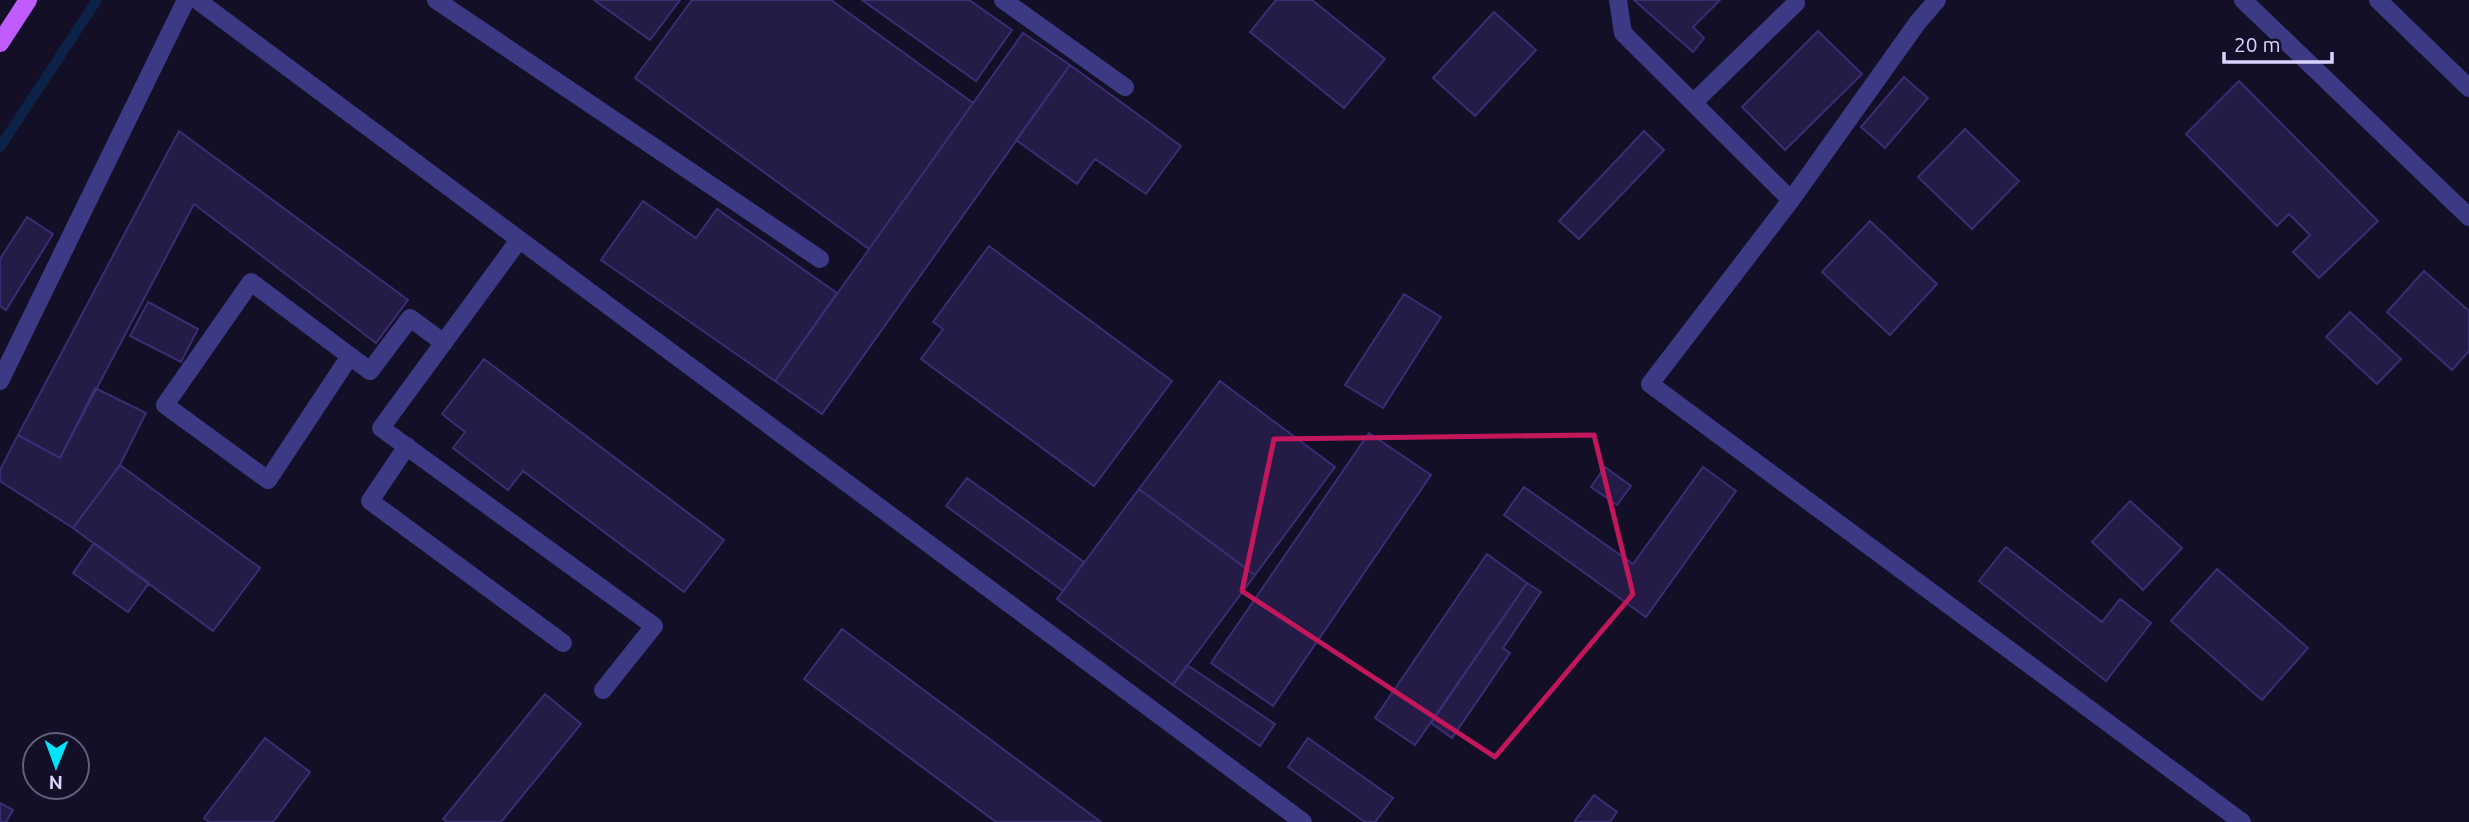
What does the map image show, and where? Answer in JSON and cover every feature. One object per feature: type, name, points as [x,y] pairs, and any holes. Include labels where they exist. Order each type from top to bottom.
[{"type":"main road","points":[[0,43],[28,0]]},
{"type":"street","points":[[0,380],[187,0]]},
{"type":"street","points":[[197,0],[1303,822]]},
{"type":"street","points":[[436,0],[820,259]]},
{"type":"street","points":[[1003,0],[1125,87]]},
{"type":"street","points":[[1618,0],[1623,33],[1791,200]]},
{"type":"street","points":[[1937,0],[1918,22],[1791,200],[1650,384],[2242,822]]},
{"type":"street","points":[[2243,0],[2469,217]]},
{"type":"street","points":[[2378,0],[2469,88]]},
{"type":"street","points":[[1693,103],[1796,3]]},
{"type":"street","points":[[519,240],[382,428],[654,626],[603,690]]},
{"type":"street","points":[[350,356],[268,480],[165,405],[251,282],[350,356],[370,371],[410,318],[444,343]]},
{"type":"street","points":[[407,446],[370,500],[563,643]]},
{"type":"highlighted area","points":[[1594,435],[1633,594],[1495,757],[1242,591],[1274,439]]},
{"type":"building","points":[[594,0],[680,0],[650,40]]},
{"type":"building","points":[[692,0],[831,0],[973,103],[869,249],[635,78]]},
{"type":"building","points":[[862,0],[969,0],[1012,30],[976,81]]},
{"type":"building","points":[[1276,0],[1312,0],[1385,59],[1344,108],[1250,32]]},
{"type":"building","points":[[1634,0],[1720,0],[1693,27],[1704,38],[1693,52]]},
{"type":"building","points":[[1494,12],[1536,50],[1475,116],[1433,78]]},
{"type":"building","points":[[1818,31],[1862,74],[1785,150],[1742,107]]},
{"type":"building","points":[[1023,33],[1070,65],[822,414],[775,381]]},
{"type":"building","points":[[1070,65],[1181,146],[1146,194],[1095,159],[1077,184],[1016,140]]},
{"type":"building","points":[[1904,77],[1928,98],[1885,148],[1861,127]]},
{"type":"building","points":[[2239,81],[2378,221],[2319,278],[2293,252],[2310,235],[2289,214],[2277,226],[2186,134]]},
{"type":"building","points":[[1965,129],[2019,181],[1972,229],[1918,177]]},
{"type":"building","points":[[179,131],[408,300],[376,343],[194,204],[60,458],[18,435]]},
{"type":"building","points":[[1644,131],[1664,150],[1579,239],[1559,221]]},
{"type":"building","points":[[643,201],[696,238],[717,209],[837,293],[775,381],[601,260]]},
{"type":"building","points":[[27,217],[53,234],[6,310],[0,306],[0,259]]},
{"type":"building","points":[[1870,221],[1937,284],[1890,335],[1822,272]]},
{"type":"building","points":[[989,246],[1172,381],[1094,486],[921,359],[943,329],[933,322]]},
{"type":"building","points":[[2424,271],[2469,311],[2469,351],[2452,370],[2387,312]]},
{"type":"building","points":[[1404,294],[1441,317],[1383,408],[1345,385]]},
{"type":"building","points":[[148,302],[198,329],[181,362],[130,336]]},
{"type":"building","points":[[2350,312],[2401,359],[2377,384],[2326,337]]},
{"type":"building","points":[[484,359],[724,540],[684,592],[523,471],[508,490],[453,448],[465,432],[442,414]]},
{"type":"building","points":[[1220,381],[1335,467],[1255,575],[1139,489]]},
{"type":"building","points":[[95,388],[146,413],[120,465],[73,528],[0,481],[0,470],[18,435],[60,458]]},
{"type":"building","points":[[1369,433],[1431,475],[1273,706],[1211,663]]},
{"type":"building","points":[[120,465],[260,568],[213,631],[73,528]]},
{"type":"building","points":[[1605,467],[1631,486],[1617,505],[1591,487]]},
{"type":"building","points":[[1703,467],[1736,491],[1646,617],[1504,515],[1524,487],[1633,564]]},
{"type":"building","points":[[967,478],[1084,562],[1063,591],[946,506]]},
{"type":"building","points":[[1139,489],[1255,575],[1173,685],[1057,599]]},
{"type":"building","points":[[2130,501],[2182,548],[2143,590],[2092,542]]},
{"type":"building","points":[[94,543],[149,583],[128,612],[73,573]]},
{"type":"building","points":[[2006,547],[2102,622],[2120,599],[2151,623],[2106,681],[1979,581]]},
{"type":"building","points":[[1487,554],[1527,583],[1415,745],[1375,718]]},
{"type":"building","points":[[2217,569],[2308,648],[2262,700],[2171,621]]},
{"type":"building","points":[[1527,583],[1541,592],[1503,648],[1510,653],[1452,738],[1431,723]]},
{"type":"building","points":[[842,629],[1101,822],[996,822],[804,679]]},
{"type":"building","points":[[1187,665],[1275,724],[1260,746],[1173,685]]},
{"type":"building","points":[[545,694],[581,724],[501,822],[447,822],[443,819]]},
{"type":"building","points":[[265,738],[310,772],[273,822],[209,822],[204,818]]},
{"type":"building","points":[[1308,738],[1393,798],[1375,822],[1365,822],[1288,767]]},
{"type":"building","points":[[1594,795],[1617,812],[1610,822],[1574,822]]},
{"type":"building","points":[[0,803],[13,810],[6,822],[0,822]]},
{"type":"waterway","points":[[0,147],[97,0]]}]
